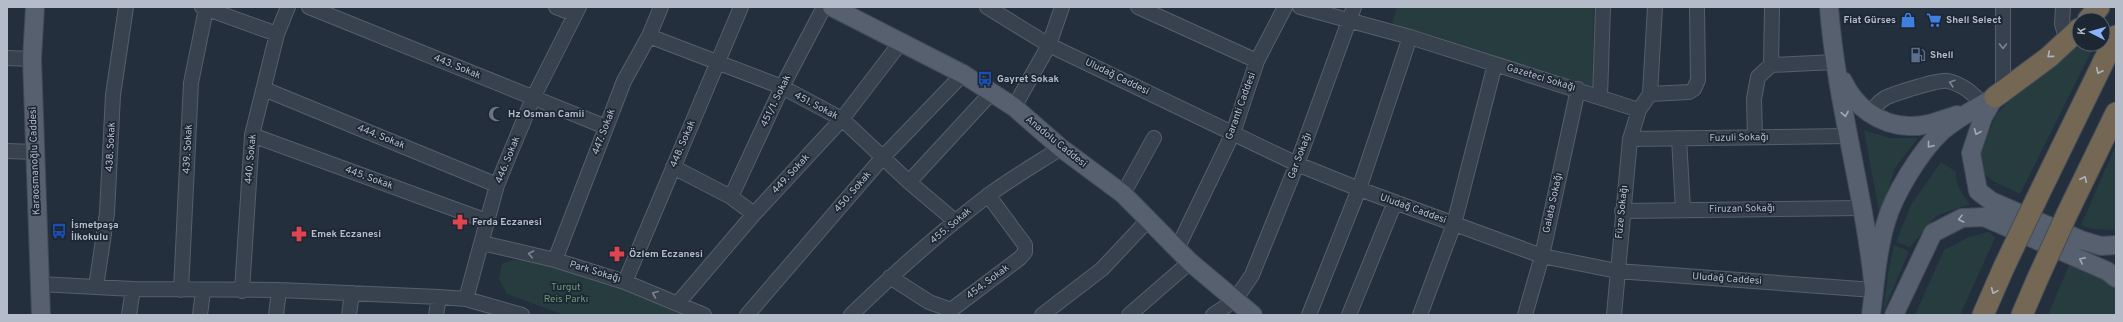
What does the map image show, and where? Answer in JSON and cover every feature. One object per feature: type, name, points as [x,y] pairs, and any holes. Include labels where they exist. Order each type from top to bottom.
[{"type":"highway","points":[[1983,315],[2004,267],[2116,36]]},
{"type":"highway","points":[[1994,98],[2071,37]]},
{"type":"highway","points":[[2022,315],[2067,214],[2116,113]]},
{"type":"main road","name":"Karaosmanoğlu Caddesi","points":[[35,7],[32,59],[41,315]]},
{"type":"main road","name":"Anadolu Caddesi","points":[[832,7],[963,74],[1014,107],[1061,148],[1123,194],[1149,219],[1176,249],[1252,315]]},
{"type":"main road","points":[[1829,7],[1835,62],[1870,244],[1874,290]]},
{"type":"main road","points":[[1835,62],[1850,95],[1871,115],[1893,123],[1908,126],[1923,125],[1967,113]]},
{"type":"main road","points":[[1871,315],[1885,228],[1897,198],[1911,172],[1928,147],[1941,132],[1967,113],[1994,98]]},
{"type":"main road","points":[[1994,98],[1983,117],[1971,153],[1978,191],[1991,201],[2080,240],[2101,246],[2116,245]]},
{"type":"main road","points":[[1894,315],[1933,233],[1962,218],[1984,217],[2107,271],[2116,278]]},
{"type":"street","name":"438. Sokak","points":[[96,287],[107,213],[113,95],[126,7]]},
{"type":"street","name":"440. Sokak","points":[[242,291],[252,135],[277,34],[288,7]]},
{"type":"street","name":"443. Sokak","points":[[309,7],[606,127]]},
{"type":"street","points":[[556,7],[577,10]]},
{"type":"street","name":"447. Sokak","points":[[555,260],[624,81],[649,36],[661,7]]},
{"type":"street","name":"448. Sokak","points":[[625,282],[741,7]]},
{"type":"street","name":"451/1. Sokak","points":[[731,197],[782,88],[824,7]]},
{"type":"street","name":"Uludağ Caddesi","points":[[986,7],[1049,45],[1297,164],[1359,189],[1542,256],[1617,271],[1874,290]]},
{"type":"street","points":[[1014,107],[1049,45],[1062,7]]},
{"type":"street","points":[[1138,7],[1257,61]]},
{"type":"street","name":"Garanti Caddesi","points":[[1176,249],[1233,133],[1257,61],[1285,7]]},
{"type":"street","name":"Gazeteci Sokağı","points":[[1300,7],[1410,37],[1578,89],[1639,110]]},
{"type":"street","name":"Gar Sokağı","points":[[1235,300],[1252,275],[1297,164],[1354,7]]},
{"type":"street","points":[[1600,97],[1603,7]]},
{"type":"street","points":[[1639,110],[1650,94],[1655,7]]},
{"type":"street","points":[[1650,94],[1689,92],[1694,89],[1698,80],[1697,7]]},
{"type":"street","points":[[1771,65],[1772,7]]},
{"type":"street","points":[[1871,115],[1873,108],[1885,98],[1931,83],[1946,80],[1994,98],[2003,7]]},
{"type":"street","points":[[2063,7],[2062,24],[2071,33]]},
{"type":"street","points":[[204,8],[277,34]]},
{"type":"street","name":"439. Sokak","points":[[181,290],[191,83],[204,8]]},
{"type":"street","name":"446. Sokak","points":[[466,299],[498,185],[533,98],[577,10]]},
{"type":"street","name":"451. Sokak","points":[[649,36],[782,88],[842,119],[909,182],[955,221]]},
{"type":"street","points":[[1309,315],[1359,189],[1410,37]]},
{"type":"street","name":"449. Sokak","points":[[678,304],[754,214],[842,119],[901,42]]},
{"type":"street","points":[[7,58],[32,59]]},
{"type":"street","points":[[1755,137],[1754,99],[1758,77],[1771,65],[1835,62]]},
{"type":"street","points":[[1420,315],[1454,224],[1495,64]]},
{"type":"street","name":"450. Sokak","points":[[747,315],[883,157],[963,74]]},
{"type":"street","name":"444. Sokak","points":[[264,89],[498,185]]},
{"type":"street","name":"Galata Sokağı","points":[[1525,315],[1542,256],[1578,89]]},
{"type":"street","points":[[909,182],[992,92]]},
{"type":"street","name":"Füze Sokağı","points":[[1614,315],[1622,211],[1630,139],[1639,110]]},
{"type":"street","name":"445. Sokak","points":[[252,135],[487,220]]},
{"type":"street","name":"Fuzuli Sokağı","points":[[1630,139],[1849,136]]},
{"type":"street","points":[[1123,194],[1154,138]]},
{"type":"street","points":[[1679,138],[1683,210]]},
{"type":"street","name":"455. Sokak","points":[[851,315],[890,277],[955,221],[988,195],[1061,148]]},
{"type":"street","points":[[7,151],[35,152]]},
{"type":"street","points":[[673,167],[731,197],[754,214]]},
{"type":"street","name":"454. Sokak","points":[[890,277],[929,302],[951,310],[1020,258],[1025,252],[1025,245],[988,195]]},
{"type":"street","points":[[1349,315],[1395,202]]},
{"type":"street","name":"Firuzan Sokağı","points":[[1622,211],[1862,208]]},
{"type":"street","points":[[1042,315],[1102,269],[1149,219]]},
{"type":"street","name":"Park Sokağı","points":[[482,242],[555,260],[625,282],[704,315]]},
{"type":"street","points":[[1129,315],[1190,262]]},
{"type":"street","points":[[40,284],[133,289],[203,291],[279,290],[439,297],[466,299],[517,314]]},
{"type":"street","points":[[129,315],[133,289]]},
{"type":"street","points":[[276,315],[279,290]]},
{"type":"street","points":[[200,315],[203,291]]},
{"type":"street","points":[[349,315],[352,293]]},
{"type":"street","points":[[436,315],[439,297]]},
{"type":"street","points":[[1213,315],[1235,300]]},
{"type":"green space","points":[[1397,7],[1594,7],[1592,88],[1392,25]]},
{"type":"green space","points":[[2071,45],[2071,52],[2091,52],[2020,194],[1993,181],[1982,172],[1979,159],[1996,115],[2016,93]]},
{"type":"green space","points":[[1864,130],[1889,138],[1918,138],[1895,168],[1880,217]]},
{"type":"green space","points":[[2116,145],[2116,230],[2091,229],[2081,225]]},
{"type":"green space","points":[[1941,162],[1956,172],[1956,181],[1970,204],[1936,216],[1910,247],[1896,242],[1911,205]]},
{"type":"green space","points":[[1989,232],[1995,238],[1960,315],[1915,315],[1944,250],[1969,237]]},
{"type":"green space","points":[[1894,245],[1909,251],[1883,313],[1888,274]]},
{"type":"green space","points":[[2072,258],[2116,286],[2116,315],[2048,315]]},
{"type":"green space","name":"Turgut Reis Parkı","points":[[532,259],[622,288],[682,315],[564,315],[507,294],[499,279],[502,264],[513,260]]},
{"type":"place","name":"Fiat Gürses","points":[[1908,20]]},
{"type":"place","name":"Shell Select","points":[[1934,20]]},
{"type":"place","name":"Shell","points":[[1918,55]]},
{"type":"place","name":"Gayret Sokak","points":[[985,79]]},
{"type":"place","name":"Hz Osman Camii","points":[[496,114]]},
{"type":"place","name":"Ferda Eczanesi","points":[[460,222]]},
{"type":"place","name":"İsmetpaşa İlkokulu","points":[[59,231]]},
{"type":"place","name":"Emek Eczanesi","points":[[299,234]]},
{"type":"place","name":"Özlem Eczanesi","points":[[617,254]]}]
